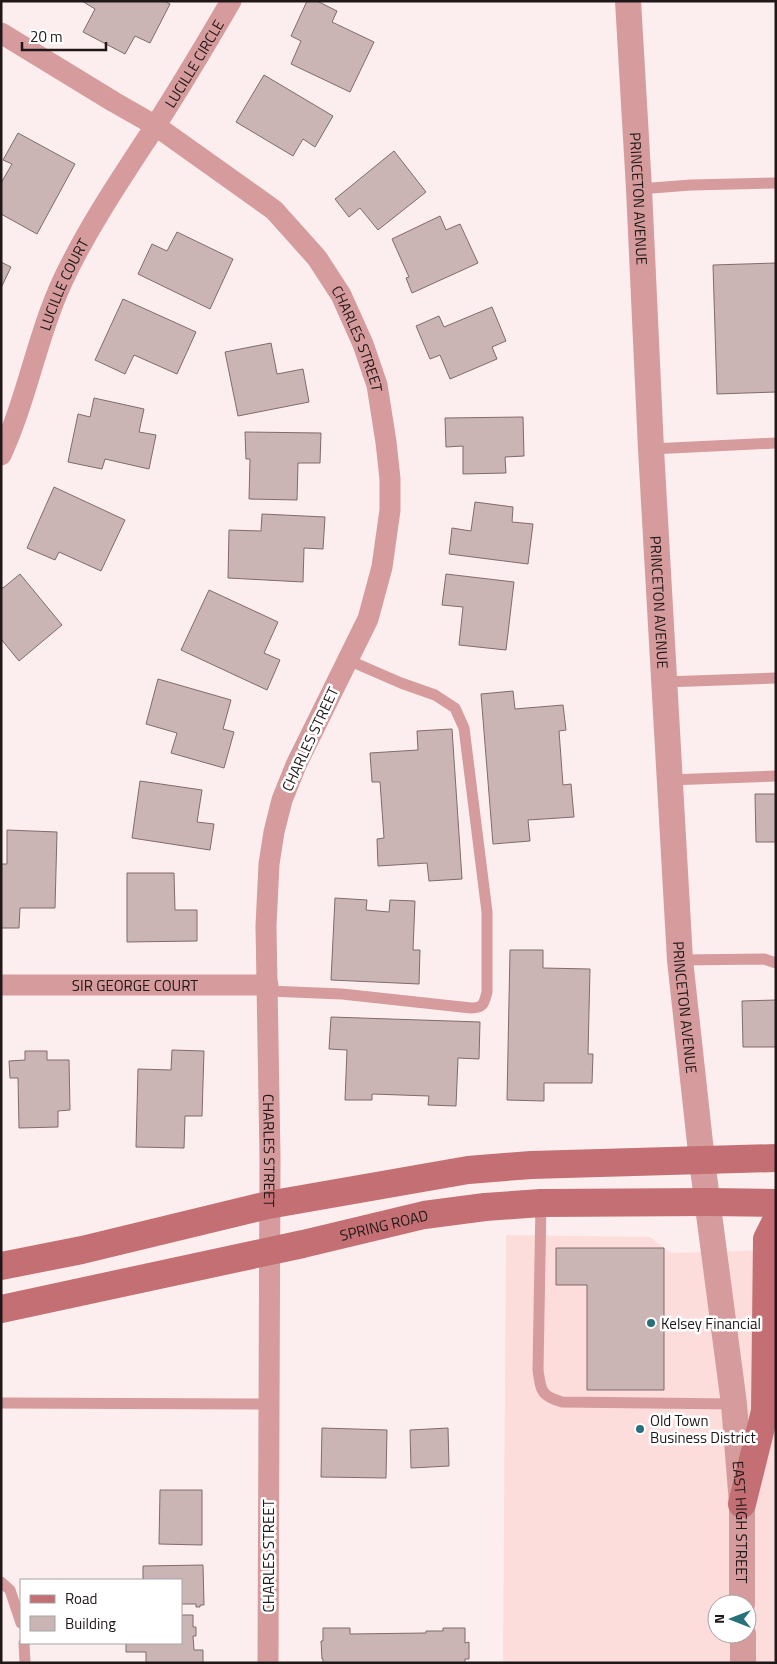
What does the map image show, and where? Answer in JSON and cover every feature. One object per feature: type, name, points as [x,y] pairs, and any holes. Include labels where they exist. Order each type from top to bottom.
[{"type":"main road","points":[[1,1266],[82,1250],[268,1205],[468,1170],[531,1165],[776,1158]]},
{"type":"main road","name":"SPRING ROAD","points":[[1,1309],[303,1244],[424,1215],[485,1206],[541,1203],[776,1203]]},
{"type":"main road","points":[[742,1504],[765,1411],[767,1239],[776,1221]]},
{"type":"street","name":"LUCILLE CIRCLE","points":[[156,126],[186,79],[231,1]]},
{"type":"street","name":"PRINCETON AVENUE","points":[[628,1],[639,189],[650,449],[680,960],[702,1161],[709,1202]]},
{"type":"street","name":"CHARLES STREET","points":[[1,32],[156,126],[274,210],[317,258],[340,295],[363,344],[377,386],[390,479],[390,510],[382,567],[368,619],[296,765],[282,800],[269,864],[266,926],[270,1147],[268,1205],[268,1663]]},
{"type":"street","name":"LUCILLE COURT","points":[[1,455],[28,384],[49,312],[64,279],[102,209],[156,126]]},
{"type":"street","name":"SIR GEORGE COURT","points":[[1,985],[268,988]]},
{"type":"street","name":"EAST HIGH STREET","points":[[709,1202],[734,1404],[742,1504],[742,1594]]},
{"type":"street","points":[[743,1644],[743,1663]]},
{"type":"lane","points":[[639,189],[691,185],[776,183]]},
{"type":"lane","points":[[650,449],[776,443]]},
{"type":"lane","points":[[268,988],[471,1008],[478,1008],[483,1004],[487,992],[487,912],[464,728],[456,708],[435,695],[401,683],[348,660]]},
{"type":"lane","points":[[664,682],[776,678]]},
{"type":"lane","points":[[670,780],[776,776]]},
{"type":"lane","points":[[680,960],[764,959],[776,963]]},
{"type":"lane","points":[[541,1203],[538,1370],[541,1388],[549,1398],[562,1402],[734,1404]]},
{"type":"lane","points":[[1,1403],[268,1404]]},
{"type":"lane","points":[[1,1582],[10,1590],[20,1620]]},
{"type":"lane","points":[[24,1644],[25,1663]]},
{"type":"shaded area","name":"Old Town Business District","points":[[506,1235],[650,1237],[671,1253],[776,1250],[776,1663],[503,1663]]},
{"type":"building","points":[[82,1],[164,1],[170,4],[150,43],[135,36],[125,54],[83,32],[95,9]]},
{"type":"building","points":[[307,1],[317,1],[337,11],[332,22],[374,42],[350,92],[291,64],[301,41],[291,36]]},
{"type":"building","points":[[264,75],[333,116],[315,147],[303,139],[293,156],[236,122]]},
{"type":"building","points":[[18,133],[75,164],[37,234],[1,214],[1,183],[12,164],[3,160]]},
{"type":"building","points":[[394,151],[426,192],[378,230],[360,208],[349,217],[335,199]]},
{"type":"building","points":[[440,216],[446,230],[460,224],[478,263],[412,293],[406,278],[409,277],[392,239]]},
{"type":"building","points":[[177,232],[233,259],[210,309],[138,274],[152,244],[167,251]]},
{"type":"building","points":[[1,262],[11,267],[1,288]]},
{"type":"building","points":[[776,263],[776,392],[717,394],[713,265]]},
{"type":"building","points":[[123,299],[196,332],[177,374],[134,355],[125,374],[95,360]]},
{"type":"building","points":[[492,307],[506,341],[492,347],[497,359],[450,379],[440,355],[430,359],[416,326],[439,316],[444,327]]},
{"type":"building","points":[[271,343],[277,374],[303,369],[309,402],[238,416],[225,352]]},
{"type":"building","points":[[94,398],[144,409],[139,432],[156,435],[149,469],[105,459],[102,469],[68,462],[78,414],[90,417]]},
{"type":"building","points":[[523,417],[524,456],[505,457],[506,473],[463,474],[463,446],[446,447],[445,418]]},
{"type":"building","points":[[245,432],[321,433],[320,463],[298,463],[297,500],[249,499],[250,459],[246,459]]},
{"type":"building","points":[[54,487],[125,520],[101,571],[59,552],[55,560],[27,548]]},
{"type":"building","points":[[475,502],[513,507],[512,522],[533,524],[528,564],[449,554],[452,528],[471,531]]},
{"type":"building","points":[[262,514],[325,517],[323,549],[304,548],[303,582],[228,578],[229,530],[261,531]]},
{"type":"building","points":[[20,574],[62,625],[19,661],[1,639],[1,586],[3,588]]},
{"type":"building","points":[[446,574],[514,582],[506,650],[459,645],[463,607],[442,605]]},
{"type":"building","points":[[209,590],[278,622],[264,653],[280,660],[267,690],[181,650]]},
{"type":"building","points":[[158,679],[231,700],[223,729],[234,732],[224,768],[171,753],[177,733],[146,724]]},
{"type":"building","points":[[513,691],[515,709],[563,705],[566,730],[559,731],[563,785],[571,784],[574,817],[528,820],[530,841],[493,844],[481,694]]},
{"type":"building","points":[[452,729],[462,879],[429,881],[427,863],[378,866],[377,839],[384,838],[380,782],[372,782],[370,753],[418,750],[417,731]]},
{"type":"building","points":[[140,781],[202,790],[197,822],[214,824],[210,850],[132,838]]},
{"type":"building","points":[[755,794],[776,794],[776,842],[756,842]]},
{"type":"building","points":[[7,830],[57,832],[55,908],[20,908],[19,928],[1,928],[1,864],[7,864]]},
{"type":"building","points":[[127,873],[174,873],[175,910],[197,910],[197,941],[127,942]]},
{"type":"building","points":[[335,898],[367,900],[366,910],[389,912],[390,900],[415,901],[413,950],[420,950],[419,984],[331,980]]},
{"type":"building","points":[[510,950],[543,950],[543,968],[590,969],[588,1054],[593,1054],[592,1083],[544,1083],[544,1101],[507,1100]]},
{"type":"building","points":[[776,1000],[776,1047],[743,1047],[742,1001]]},
{"type":"building","points":[[331,1017],[480,1022],[479,1059],[458,1058],[456,1106],[428,1105],[429,1096],[372,1094],[372,1100],[345,1100],[347,1050],[329,1049]]},
{"type":"building","points":[[172,1050],[204,1051],[202,1116],[185,1116],[184,1148],[136,1147],[138,1069],[171,1070]]},
{"type":"building","points":[[25,1051],[47,1051],[47,1060],[69,1060],[70,1110],[58,1111],[58,1127],[19,1128],[18,1078],[10,1078],[9,1061],[25,1060]]},
{"type":"building","points":[[556,1248],[664,1248],[664,1390],[587,1390],[587,1285],[556,1285]]},
{"type":"building","points":[[322,1428],[387,1430],[386,1478],[321,1477]]},
{"type":"building","points":[[448,1428],[449,1466],[411,1468],[410,1430]]},
{"type":"building","points":[[160,1490],[202,1490],[202,1545],[159,1544]]},
{"type":"building","points":[[203,1565],[204,1605],[196,1607],[196,1604],[182,1604],[182,1579],[143,1579],[143,1566]]},
{"type":"building","points":[[182,1615],[193,1615],[193,1627],[196,1627],[196,1636],[193,1636],[194,1650],[203,1650],[203,1663],[146,1663],[146,1652],[126,1652],[126,1644],[182,1644]]},
{"type":"building","points":[[323,1628],[350,1628],[350,1634],[426,1633],[426,1631],[443,1631],[443,1628],[465,1628],[465,1643],[469,1642],[469,1659],[465,1659],[465,1663],[323,1663],[321,1641],[323,1641]]},
{"type":"place","name":"Kelsey Financial","points":[[651,1323]]},
{"type":"place","name":"Old Town Business District","points":[[640,1429]]}]
